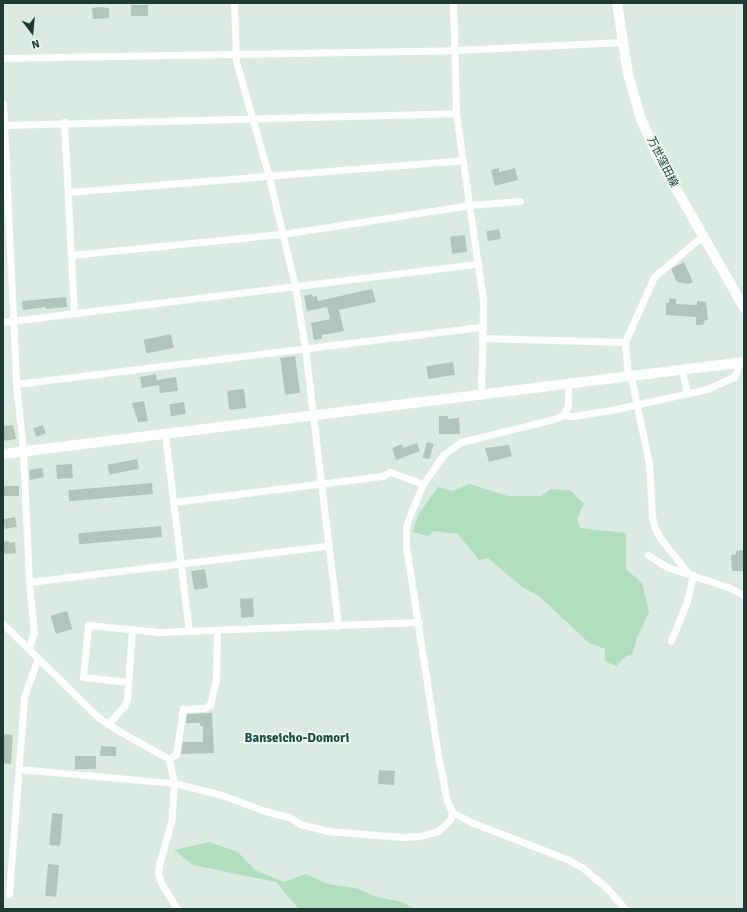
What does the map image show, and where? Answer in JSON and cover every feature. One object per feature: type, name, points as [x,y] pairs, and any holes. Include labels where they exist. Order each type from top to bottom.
[{"type":"street","points":[[234,3],[235,53],[269,177],[295,286],[305,348],[338,626]]},
{"type":"street","points":[[454,3],[456,113],[483,301],[481,395]]},
{"type":"street","name":"万世窪田線","points":[[617,3],[632,93],[641,119],[658,157],[744,308]]},
{"type":"street","points":[[3,58],[454,50],[623,42]]},
{"type":"street","points":[[3,104],[16,384],[23,451],[29,582],[34,633],[28,649]]},
{"type":"street","points":[[4,125],[64,122],[456,113]]},
{"type":"street","points":[[64,122],[74,313]]},
{"type":"street","points":[[68,192],[269,177],[463,160]]},
{"type":"street","points":[[71,255],[283,234],[470,205],[520,201]]},
{"type":"street","points":[[672,641],[687,601],[691,575],[660,538],[654,526],[649,464],[638,405],[630,377],[625,342],[654,277],[702,236]]},
{"type":"street","points":[[3,322],[478,264]]},
{"type":"street","points":[[16,384],[483,327]]},
{"type":"street","points":[[482,338],[625,342]]},
{"type":"street","points":[[3,454],[741,363],[734,377],[707,389],[638,405],[573,416],[563,415],[554,419],[461,442],[443,455],[423,484],[406,528],[406,546],[419,622],[438,755],[447,801],[452,812],[473,823],[566,859],[583,868],[606,887],[625,909]]},
{"type":"street","points":[[682,370],[686,393]]},
{"type":"street","points":[[563,415],[568,406],[568,384]]},
{"type":"street","points":[[165,434],[189,631]]},
{"type":"street","points":[[174,502],[382,476],[390,472],[423,484]]},
{"type":"street","points":[[29,582],[328,546]]},
{"type":"street","points":[[648,555],[667,567],[728,587],[744,595]]},
{"type":"street","points":[[128,682],[83,677],[88,625],[159,632],[419,622]]},
{"type":"street","points":[[3,624],[99,718],[169,759],[174,783],[171,822],[158,873],[161,883],[177,909]]},
{"type":"street","points":[[108,724],[124,706],[127,699],[132,630]]},
{"type":"street","points":[[169,759],[176,754],[182,709],[204,708],[210,705],[216,678],[217,630]]},
{"type":"street","points":[[9,894],[24,697],[38,658]]},
{"type":"street","points":[[19,769],[174,783],[222,795],[265,811],[289,817],[311,828],[345,833],[420,836],[438,831],[450,820],[452,812]]},
{"type":"green space","points":[[469,484],[508,496],[541,496],[551,489],[570,490],[584,504],[577,519],[580,528],[626,533],[626,569],[642,583],[649,612],[637,638],[632,655],[626,656],[616,666],[605,661],[605,649],[589,643],[539,596],[522,587],[488,558],[479,560],[458,534],[433,531],[428,536],[413,532],[418,515],[438,487],[453,491]]},
{"type":"green space","points":[[209,842],[238,852],[255,870],[284,882],[306,874],[328,884],[356,888],[377,897],[402,902],[415,909],[299,909],[276,882],[193,865],[174,850]]},
{"type":"building","points":[[131,5],[148,5],[148,16],[131,16]]},
{"type":"building","points":[[92,8],[109,8],[109,18],[93,19]]},
{"type":"building","points":[[499,168],[499,172],[515,168],[518,180],[495,186],[491,170]]},
{"type":"building","points":[[499,229],[501,239],[488,241],[486,231]]},
{"type":"building","points":[[465,235],[467,252],[452,254],[450,237]]},
{"type":"building","points":[[684,262],[693,282],[688,284],[677,282],[671,269]]},
{"type":"building","points":[[372,289],[376,302],[339,310],[344,331],[322,335],[322,339],[314,340],[311,323],[330,319],[327,307],[307,311],[304,296],[312,294],[313,297],[317,296],[318,301]]},
{"type":"building","points":[[66,297],[67,307],[46,309],[46,307],[23,310],[22,301]]},
{"type":"building","points":[[669,298],[676,299],[676,304],[697,305],[697,301],[706,302],[708,320],[705,320],[703,325],[696,325],[696,317],[666,315],[666,303],[669,303]]},
{"type":"building","points":[[171,334],[174,348],[147,354],[144,340]]},
{"type":"building","points":[[295,356],[300,393],[285,395],[280,358]]},
{"type":"building","points":[[453,362],[455,375],[428,379],[426,366]]},
{"type":"building","points":[[156,374],[157,380],[176,377],[178,391],[160,393],[159,385],[142,388],[140,377]]},
{"type":"building","points":[[244,389],[246,408],[229,410],[227,391]]},
{"type":"building","points":[[144,401],[148,421],[138,422],[132,403]]},
{"type":"building","points":[[184,402],[186,414],[171,416],[169,404]]},
{"type":"building","points":[[439,416],[448,416],[448,419],[459,418],[460,434],[439,434]]},
{"type":"building","points":[[13,425],[16,439],[3,441],[3,426]]},
{"type":"building","points":[[43,425],[46,434],[36,437],[33,428]]},
{"type":"building","points":[[427,442],[434,444],[429,459],[423,457]]},
{"type":"building","points":[[417,443],[420,451],[396,460],[392,448],[402,444],[403,448]]},
{"type":"building","points":[[509,445],[512,456],[489,462],[485,448]]},
{"type":"building","points":[[137,459],[139,469],[109,475],[108,465]]},
{"type":"building","points":[[72,464],[73,478],[57,479],[56,465]]},
{"type":"building","points":[[42,468],[44,477],[30,480],[29,470]]},
{"type":"building","points":[[152,483],[153,494],[69,501],[68,490]]},
{"type":"building","points":[[3,486],[19,486],[19,496],[3,496]]},
{"type":"building","points":[[15,517],[17,527],[5,529],[3,519]]},
{"type":"building","points":[[161,526],[162,537],[79,544],[78,533]]},
{"type":"building","points":[[9,541],[10,543],[15,542],[16,553],[3,554],[3,542]]},
{"type":"building","points":[[744,550],[744,571],[732,571],[731,555],[736,554],[736,551]]},
{"type":"building","points":[[205,569],[208,588],[194,590],[191,571]]},
{"type":"building","points":[[253,598],[254,617],[241,618],[240,599]]},
{"type":"building","points":[[67,611],[72,629],[56,634],[51,616]]},
{"type":"building","points":[[212,713],[214,753],[181,754],[183,742],[203,742],[203,726],[200,726],[200,723],[186,723],[187,714]]},
{"type":"building","points":[[3,734],[13,735],[10,764],[3,763]]},
{"type":"building","points":[[101,746],[116,747],[116,756],[100,756]]},
{"type":"building","points":[[75,756],[96,756],[96,769],[75,769]]},
{"type":"building","points":[[379,770],[395,771],[394,785],[378,784]]},
{"type":"building","points":[[52,813],[63,814],[60,846],[49,845]]},
{"type":"building","points":[[48,864],[59,865],[56,897],[45,896]]},
{"type":"district","name":"Banseicho-Domori","points":[[297,738]]}]
